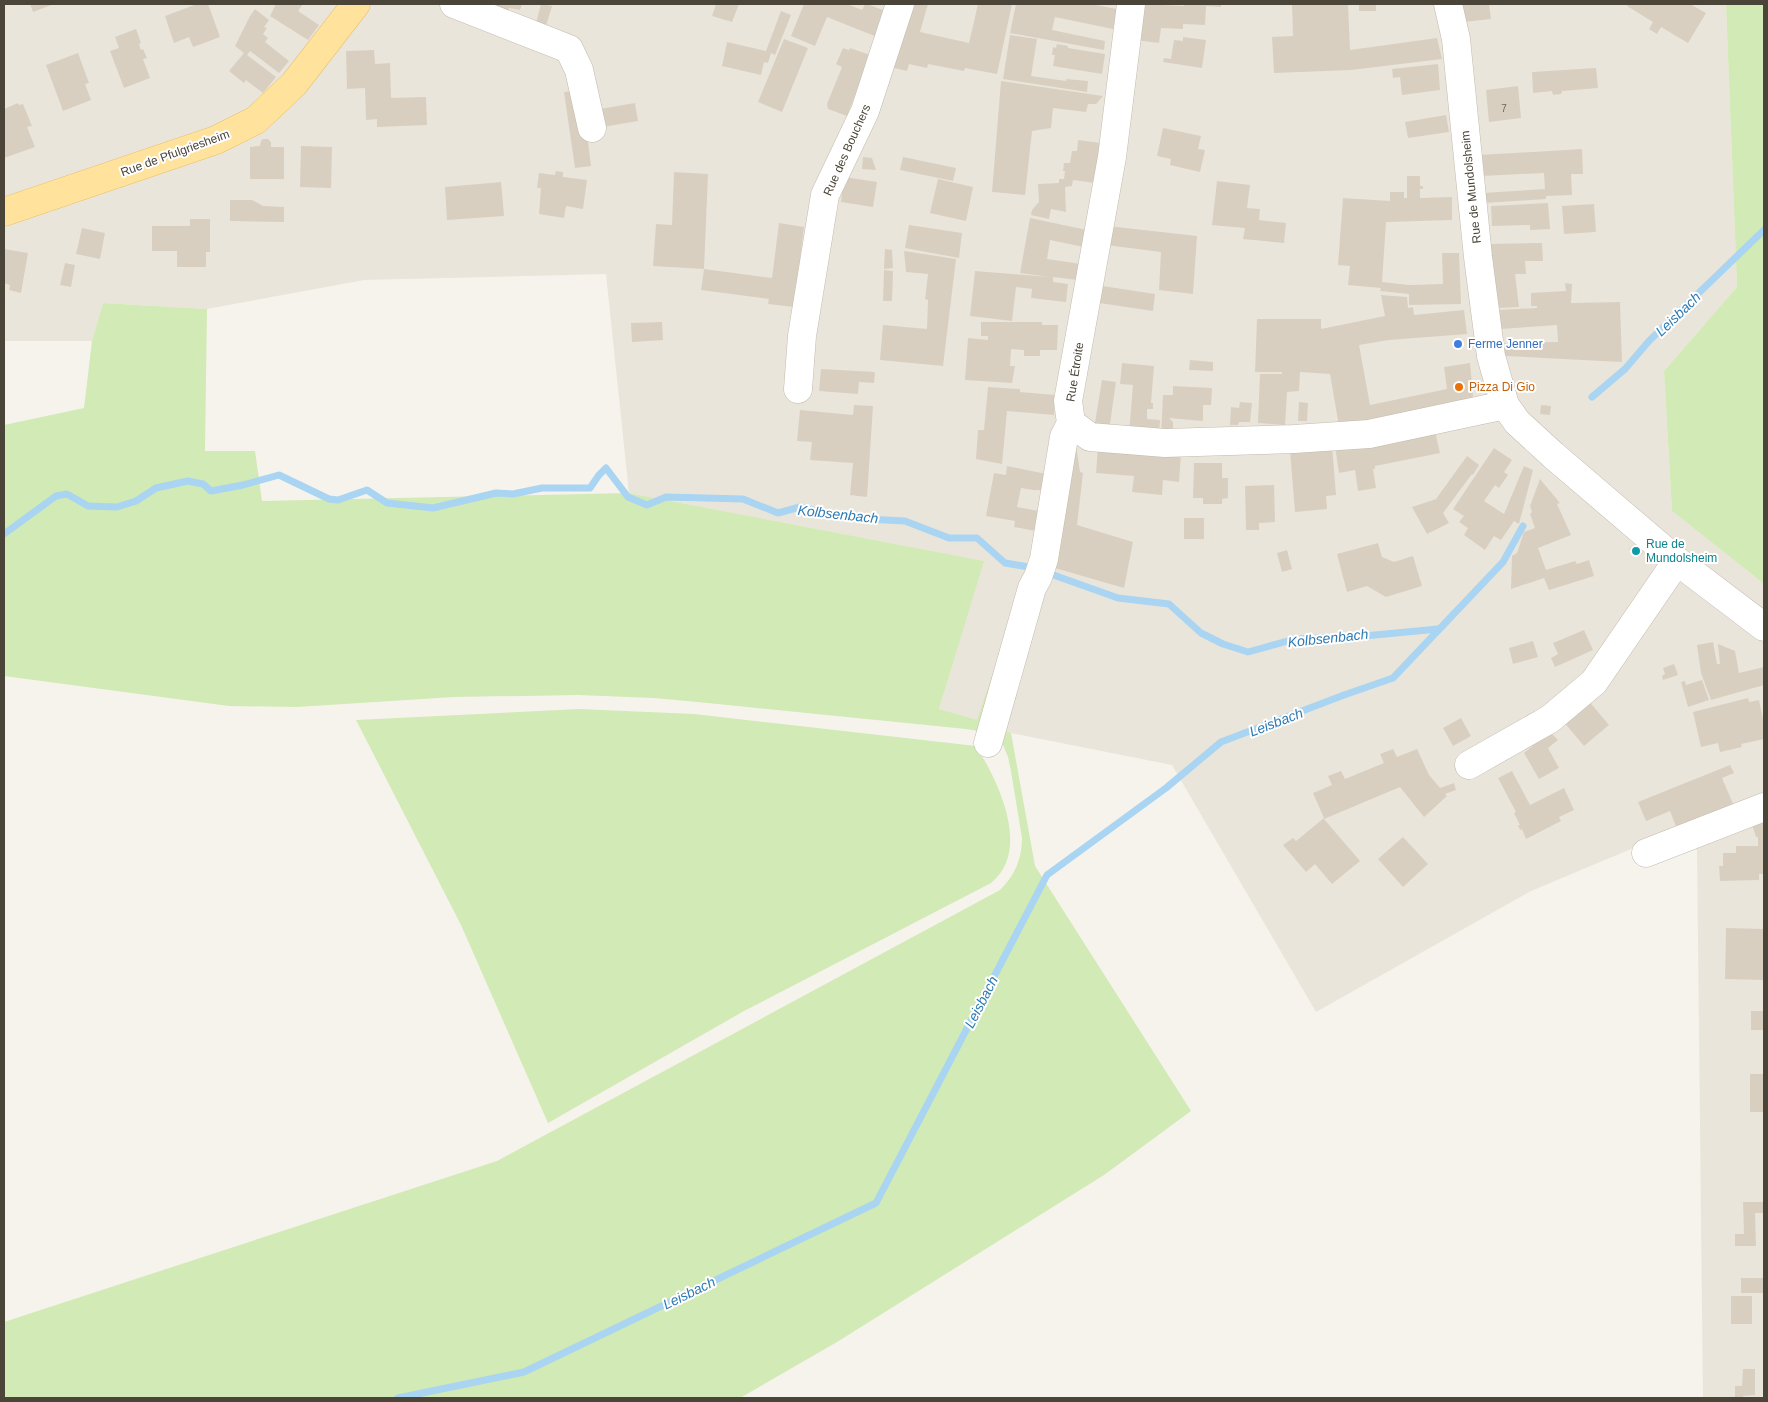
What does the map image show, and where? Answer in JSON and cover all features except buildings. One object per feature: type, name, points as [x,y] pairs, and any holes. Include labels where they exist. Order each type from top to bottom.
[{"type":"main road","name":"Rue de Pfulgriesheim","points":[[4,212],[216,140],[256,120],[294,84],[356,4]]},
{"type":"street","points":[[454,4],[569,49],[579,70],[592,128]]},
{"type":"street","name":"Rue des Bouchers","points":[[798,389],[802,336],[825,195],[865,111],[900,4]]},
{"type":"street","name":"Rue Étroite","points":[[1071,423],[1068,401],[1112,156],[1131,4]]},
{"type":"street","name":"Rue de Mundolsheim","points":[[1448,4],[1456,39],[1478,257],[1491,356],[1505,406],[1524,429],[1677,561],[1764,627]]},
{"type":"street","points":[[988,743],[1032,588],[1041,568],[1064,437],[1071,423],[1090,437],[1165,444],[1294,439],[1369,434],[1505,406]]},
{"type":"street","points":[[1469,765],[1550,719],[1594,682],[1677,561]]},
{"type":"street","points":[[1646,853],[1764,807]]},
{"type":"shaded area","points":[[4,4],[1726,4],[1737,287],[1664,371],[1672,511],[1764,584],[1764,1398],[1703,1398],[1697,850],[1674,831],[1531,891],[1316,1012],[1172,765],[1011,733],[939,709],[983,561],[629,493],[606,274],[364,280],[207,309],[103,303],[92,341],[4,341]]},
{"type":"green space","points":[[1726,4],[1764,4],[1764,584],[1672,511],[1664,371],[1737,287]]},
{"type":"green space","points":[[103,303],[207,309],[205,451],[255,451],[262,501],[629,493],[984,561],[939,709],[977,720],[992,676],[1006,680],[991,733],[654,698],[578,695],[454,697],[297,707],[229,706],[4,676],[4,425],[84,408],[92,341]]},
{"type":"green space","points":[[579,709],[694,714],[976,746],[993,778],[1007,815],[1010,834],[1009,853],[1003,869],[991,883],[744,1011],[548,1123],[461,925],[356,720]]},
{"type":"green space","points":[[996,728],[1011,733],[1035,866],[1191,1111],[1104,1175],[837,1342],[740,1398],[4,1398],[4,1322],[497,1161],[1000,890],[1010,879],[1017,866],[1021,853],[1022,838],[1008,757]]},
{"type":"waterway","name":"Leisbach","points":[[1592,397],[1625,369],[1649,341],[1764,230]]},
{"type":"waterway","name":"Kolbsenbach","points":[[4,534],[56,496],[67,494],[88,506],[117,507],[136,501],[156,488],[188,481],[203,484],[211,491],[279,475],[329,499],[338,500],[367,490],[387,503],[433,508],[496,493],[513,494],[542,488],[590,488],[606,468],[628,497],[647,505],[666,497],[743,499],[778,513],[800,507],[847,518],[905,521],[949,538],[977,538],[1005,563],[1035,568]]},
{"type":"waterway","name":"Leisbach","points":[[398,1398],[524,1372],[876,1203],[1047,875],[1166,788],[1221,742],[1393,678],[1503,562],[1523,526]]},
{"type":"waterway","name":"Kolbsenbach","points":[[1045,572],[1118,598],[1169,604],[1201,633],[1223,644],[1248,652],[1295,639],[1354,637],[1438,629]]},
{"type":"place","name":"Ferme Jenner","points":[[1458,344]]},
{"type":"place","name":"Pizza Di Gio","points":[[1459,387]]},
{"type":"place","name":"Rue de Mundolsheim","points":[[1636,551]]}]
